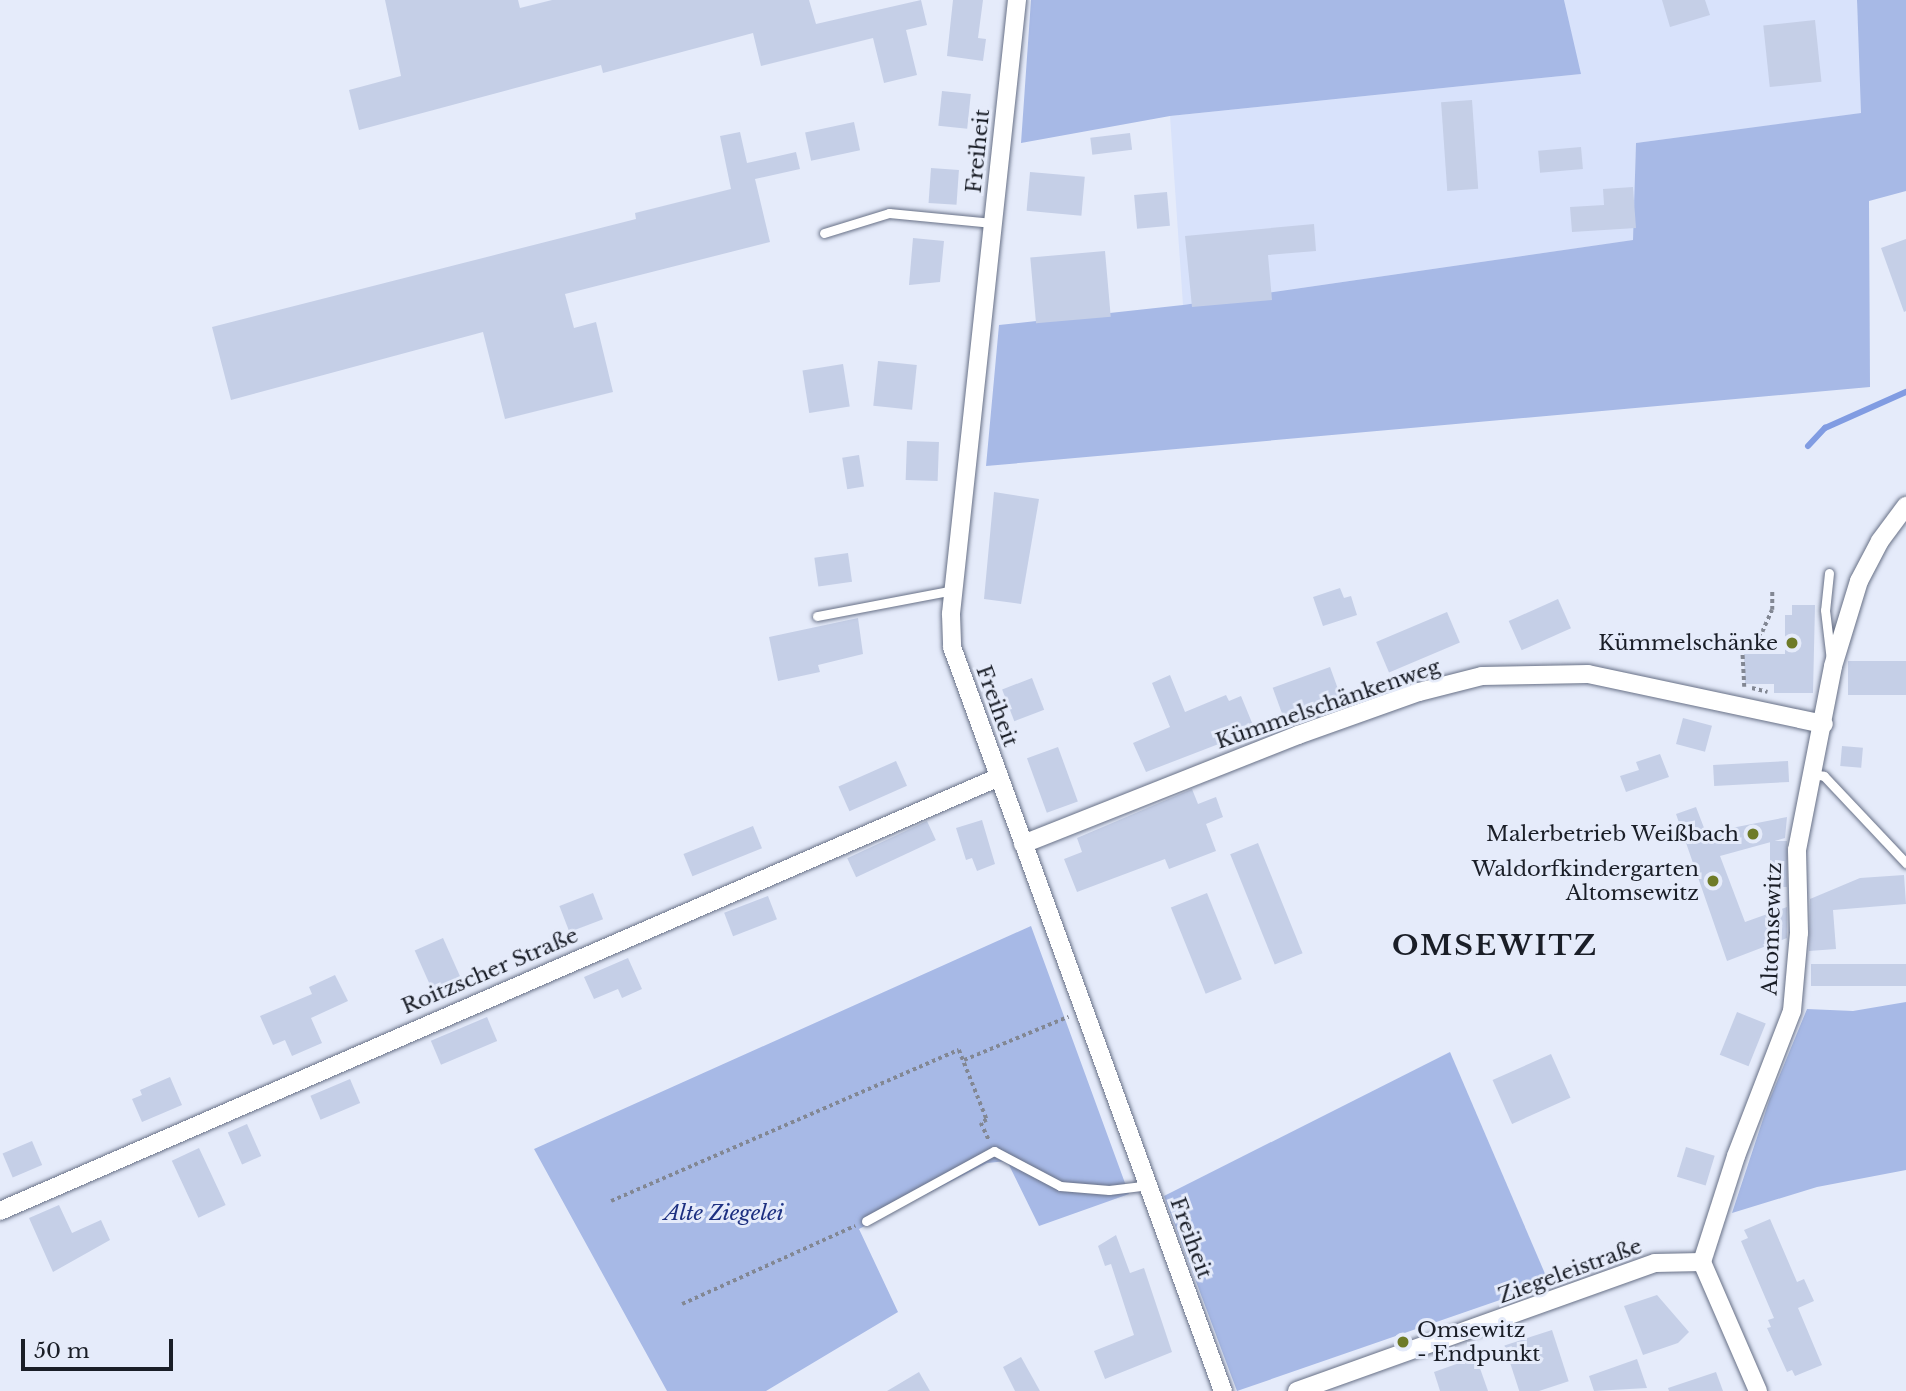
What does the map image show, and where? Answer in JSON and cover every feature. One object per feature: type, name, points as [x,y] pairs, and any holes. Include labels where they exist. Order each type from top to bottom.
[{"type":"street","name":"Freiheit","points":[[1017,0],[953,590],[952,647],[1223,1391]]},
{"type":"street","name":"Altomsewitz","points":[[1702,1262],[1736,1156],[1792,1011],[1799,933],[1797,850],[1824,724],[1833,666],[1859,581],[1880,541],[1906,506]]},
{"type":"street","name":"Kümmelschänkenweg","points":[[1023,844],[1298,735],[1419,692],[1482,676],[1588,674],[1824,724]]},
{"type":"street","name":"Roitzscher Straße","points":[[0,1211],[999,777]]},
{"type":"street","name":"Ziegeleistraße","points":[[1297,1391],[1655,1263],[1702,1262]]},
{"type":"street","points":[[1702,1262],[1758,1391]]},
{"type":"lane","points":[[824,233],[889,213],[993,223]]},
{"type":"lane","points":[[1829,573],[1825,610],[1833,666]]},
{"type":"lane","points":[[817,617],[953,590]]},
{"type":"lane","points":[[1814,774],[1824,776],[1906,863]]},
{"type":"lane","points":[[866,1221],[994,1151],[1060,1186],[1109,1191],[1147,1185]]},
{"type":"path","points":[[1772,592],[1772,610],[1762,632],[1742,649],[1742,687],[1762,688],[1779,697],[1779,715]]},
{"type":"path","points":[[964,1060],[1083,1010]]},
{"type":"path","points":[[611,1201],[959,1050],[987,1120],[981,1123],[994,1151]]},
{"type":"path","points":[[682,1304],[866,1221]]},
{"type":"shaded area","points":[[1564,0],[1857,0],[1862,113],[1636,143],[1634,240],[1183,305],[1170,116],[1580,74]]},
{"type":"green space","points":[[1031,0],[1564,0],[1581,74],[1170,116],[1021,143]]},
{"type":"green space","points":[[1857,0],[1906,0],[1906,191],[1869,201],[1870,387],[986,466],[999,325],[1183,305],[1633,240],[1636,143],[1861,113]]},
{"type":"green space","name":"Alte Ziegelei","points":[[1031,926],[1129,1194],[1039,1226],[1007,1161],[987,1163],[859,1229],[898,1312],[766,1391],[667,1391],[534,1149]]},
{"type":"green space","points":[[1906,1002],[1906,1170],[1817,1187],[1732,1213],[1769,1101],[1807,1009],[1853,1011]]},
{"type":"green space","points":[[1450,1052],[1549,1283],[1237,1391],[1164,1196]]},
{"type":"building","points":[[385,0],[518,0],[520,8],[552,0],[809,0],[816,24],[921,0],[927,25],[906,30],[917,75],[884,83],[873,38],[761,66],[753,33],[603,73],[601,65],[359,130],[349,90],[401,76]]},
{"type":"building","points":[[953,0],[983,0],[978,38],[986,39],[983,61],[947,56]]},
{"type":"building","points":[[1662,0],[1705,0],[1710,15],[1670,27]]},
{"type":"building","points":[[1815,20],[1821,82],[1770,87],[1763,25]]},
{"type":"building","points":[[942,91],[971,94],[967,129],[938,126]]},
{"type":"building","points":[[1472,100],[1478,189],[1447,191],[1441,102]]},
{"type":"building","points":[[854,122],[860,150],[811,161],[805,132]]},
{"type":"building","points":[[740,132],[747,163],[796,152],[800,169],[755,179],[770,242],[565,294],[574,328],[596,322],[613,392],[505,419],[483,332],[231,400],[212,327],[636,219],[635,213],[731,189],[720,136]]},
{"type":"building","points":[[1130,133],[1132,150],[1092,155],[1090,138]]},
{"type":"building","points":[[1581,147],[1583,169],[1540,173],[1538,151]]},
{"type":"building","points":[[931,168],[959,170],[956,205],[929,203]]},
{"type":"building","points":[[1030,172],[1085,177],[1081,216],[1027,211]]},
{"type":"building","points":[[1633,187],[1636,228],[1572,232],[1570,207],[1604,205],[1603,189]]},
{"type":"building","points":[[1167,192],[1170,226],[1137,229],[1134,195]]},
{"type":"building","points":[[1314,224],[1316,251],[1268,255],[1272,300],[1192,307],[1185,236]]},
{"type":"building","points":[[913,238],[944,241],[940,282],[909,285]]},
{"type":"building","points":[[1906,239],[1906,311],[1904,312],[1881,248]]},
{"type":"building","points":[[1105,251],[1111,317],[1036,323],[1030,258]]},
{"type":"building","points":[[878,361],[917,365],[912,410],[873,406]]},
{"type":"building","points":[[843,364],[850,406],[809,413],[803,370]]},
{"type":"building","points":[[907,441],[939,442],[938,481],[906,480]]},
{"type":"building","points":[[859,455],[864,487],[847,489],[842,458]]},
{"type":"building","points":[[994,492],[1039,499],[1021,604],[984,599]]},
{"type":"building","points":[[848,553],[852,582],[818,586],[814,558]]},
{"type":"building","points":[[1340,588],[1344,598],[1351,596],[1357,615],[1323,626],[1313,597]]},
{"type":"building","points":[[1558,599],[1571,628],[1522,650],[1509,621]]},
{"type":"building","points":[[1792,605],[1815,605],[1813,693],[1774,693],[1774,684],[1745,684],[1744,654],[1785,654],[1785,615],[1792,615]]},
{"type":"building","points":[[1447,612],[1460,642],[1389,672],[1376,642]]},
{"type":"building","points":[[858,618],[863,654],[818,665],[820,672],[778,681],[769,637]]},
{"type":"building","points":[[1848,661],[1906,661],[1906,695],[1848,695]]},
{"type":"building","points":[[1330,667],[1340,695],[1283,716],[1273,688]]},
{"type":"building","points":[[1170,675],[1185,712],[1226,695],[1229,701],[1241,696],[1255,730],[1146,772],[1133,743],[1170,727],[1152,683]]},
{"type":"building","points":[[1032,678],[1044,710],[1014,721],[1002,689]]},
{"type":"building","points":[[1683,718],[1712,726],[1705,752],[1676,744]]},
{"type":"building","points":[[1842,746],[1863,748],[1861,768],[1840,766]]},
{"type":"building","points":[[1058,747],[1078,802],[1047,813],[1027,758]]},
{"type":"building","points":[[1660,754],[1669,777],[1626,792],[1620,776],[1639,770],[1636,762]]},
{"type":"building","points":[[896,761],[907,786],[849,811],[838,787]]},
{"type":"building","points":[[1788,761],[1789,782],[1714,786],[1713,765]]},
{"type":"building","points":[[1192,789],[1198,804],[1216,797],[1223,817],[1206,824],[1216,851],[1169,869],[1165,859],[1077,892],[1064,859],[1082,852],[1077,838]]},
{"type":"building","name":"Waldorfkindergarten Altomsewitz","points":[[1696,807],[1706,833],[1787,817],[1785,838],[1720,856],[1745,922],[1787,907],[1787,938],[1727,961],[1676,814]]},
{"type":"building","points":[[982,820],[995,864],[977,871],[972,858],[966,860],[956,828]]},
{"type":"building","points":[[927,821],[936,840],[856,877],[847,858]]},
{"type":"building","points":[[753,826],[762,848],[692,876],[683,854]]},
{"type":"building","points":[[1770,841],[1787,841],[1787,887],[1770,887]]},
{"type":"building","points":[[1258,843],[1303,953],[1275,965],[1230,854]]},
{"type":"building","points":[[1904,875],[1906,904],[1833,910],[1836,949],[1809,951],[1810,899],[1860,878]]},
{"type":"building","points":[[593,893],[603,919],[569,932],[559,906]]},
{"type":"building","points":[[1207,893],[1242,979],[1206,994],[1171,908]]},
{"type":"building","points":[[768,896],[777,919],[733,936],[724,913]]},
{"type":"building","points":[[443,938],[462,981],[434,994],[415,951]]},
{"type":"building","points":[[628,958],[642,989],[622,998],[618,989],[594,999],[584,977]]},
{"type":"building","points":[[1811,964],[1906,964],[1906,986],[1811,986]]},
{"type":"building","points":[[335,975],[348,1001],[311,1018],[322,1043],[292,1056],[285,1040],[273,1045],[260,1016],[312,994],[309,987]]},
{"type":"building","points":[[1737,1012],[1766,1024],[1749,1066],[1720,1055]]},
{"type":"building","points":[[487,1017],[497,1041],[441,1065],[431,1041]]},
{"type":"building","points":[[1551,1054],[1571,1098],[1512,1124],[1493,1080]]},
{"type":"building","points":[[170,1077],[182,1105],[142,1122],[132,1099],[142,1095],[140,1090]]},
{"type":"building","points":[[350,1079],[360,1103],[321,1120],[310,1096]]},
{"type":"building","points":[[247,1124],[261,1156],[242,1165],[228,1133]]},
{"type":"building","points":[[32,1141],[42,1165],[13,1177],[3,1154]]},
{"type":"building","points":[[1686,1147],[1715,1156],[1706,1185],[1677,1177]]},
{"type":"building","points":[[199,1148],[226,1205],[198,1218],[172,1161]]},
{"type":"building","points":[[59,1205],[72,1233],[101,1220],[110,1240],[53,1272],[29,1218]]},
{"type":"building","points":[[1770,1219],[1797,1282],[1804,1279],[1814,1301],[1798,1308],[1822,1365],[1795,1376],[1792,1370],[1787,1372],[1767,1328],[1771,1327],[1768,1320],[1774,1318],[1741,1241],[1748,1238],[1744,1230]]},
{"type":"building","points":[[1116,1235],[1130,1273],[1144,1268],[1172,1352],[1105,1379],[1094,1351],[1134,1335],[1111,1264],[1105,1266],[1098,1246]]},
{"type":"building","points":[[1657,1295],[1689,1332],[1678,1343],[1643,1355],[1624,1306]]},
{"type":"building","points":[[1552,1330],[1569,1381],[1539,1391],[1519,1391],[1504,1345]]},
{"type":"building","points":[[1021,1357],[1040,1391],[1015,1391],[1003,1367]]},
{"type":"building","points":[[1476,1357],[1488,1391],[1440,1391],[1434,1372]]},
{"type":"building","points":[[1637,1359],[1647,1388],[1594,1391],[1589,1376]]},
{"type":"building","points":[[919,1372],[930,1391],[887,1391]]},
{"type":"building","points":[[1716,1372],[1723,1391],[1669,1391],[1668,1388]]},
{"type":"waterway","points":[[1808,446],[1825,428],[1906,392]]},
{"type":"place","name":"Kümmelschänke","points":[[1792,643]]},
{"type":"place","name":"Malerbetrieb Weißbach","points":[[1753,834]]},
{"type":"place","name":"Waldorfkindergarten Altomsewitz","points":[[1713,881]]},
{"type":"place","name":"Omsewitz - Endpunkt","points":[[1403,1342]]},
{"type":"district","name":"OMSEWITZ","points":[[1495,946]]}]
